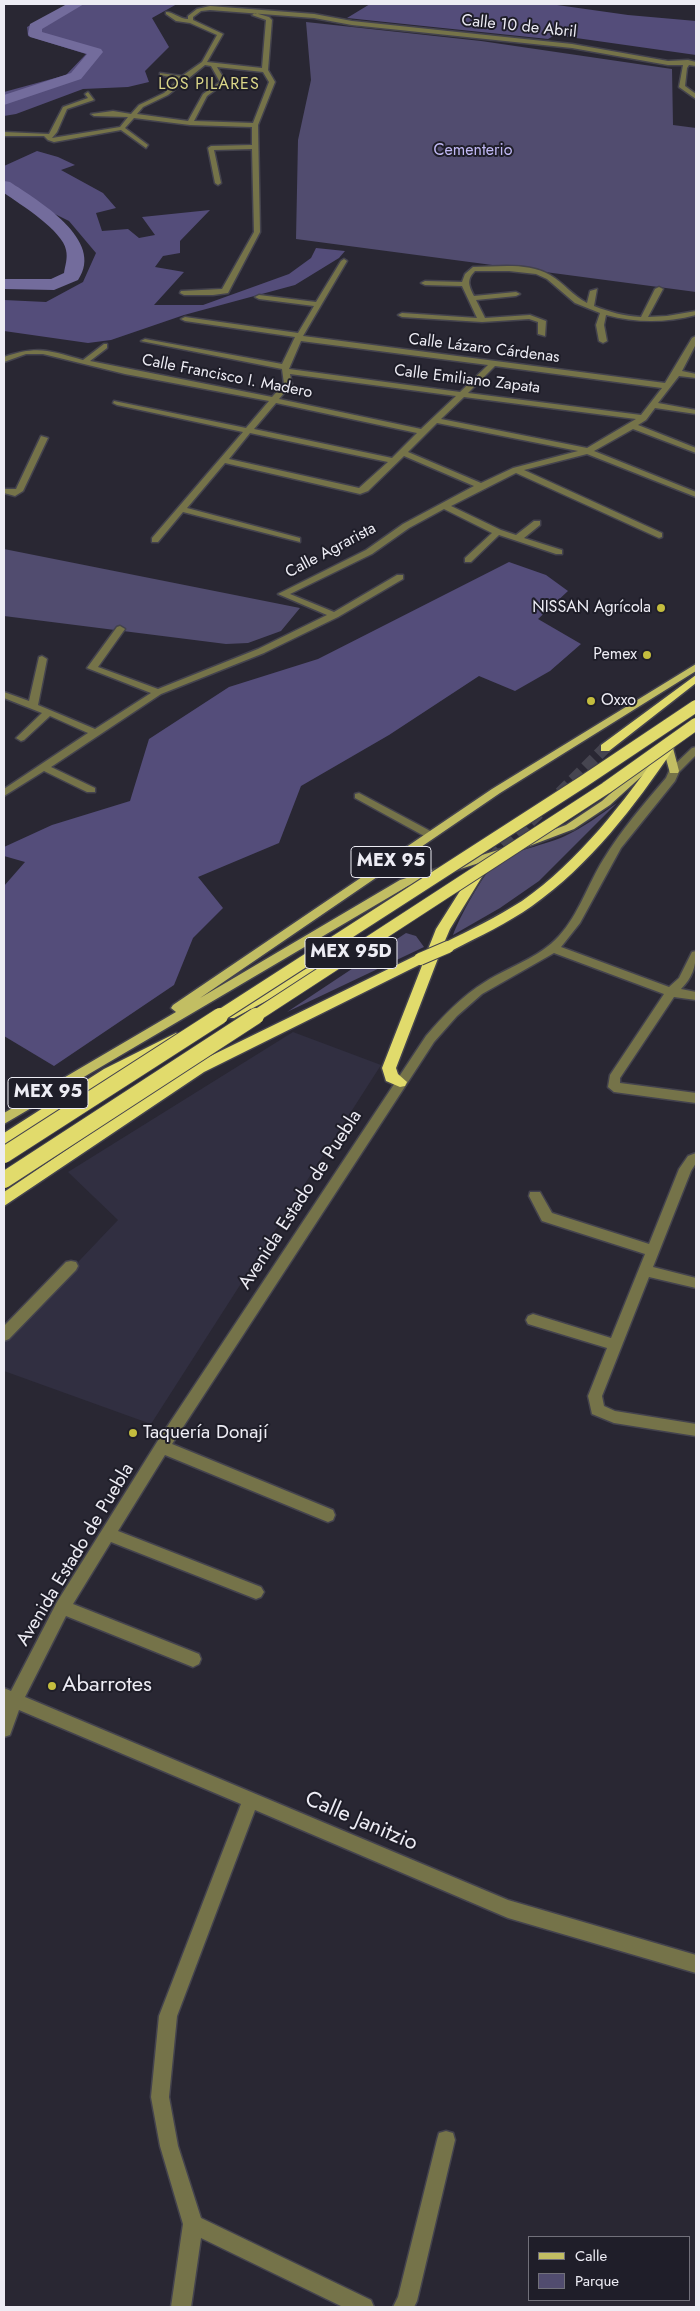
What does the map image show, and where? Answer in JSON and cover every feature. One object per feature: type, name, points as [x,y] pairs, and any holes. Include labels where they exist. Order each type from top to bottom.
[{"type":"highway","points":[[605,748],[696,678]]},
{"type":"highway","name":"MEX 95D","points":[[4,1154],[696,706]]},
{"type":"highway","name":"MEX 95D","points":[[4,1180],[606,788],[696,724]]},
{"type":"highway","points":[[4,1200],[199,1068],[448,946],[524,905],[549,886],[578,858],[634,795],[668,748]]},
{"type":"highway","points":[[4,1140],[68,1096],[135,1057],[241,1009],[304,976],[406,918],[487,863],[443,929],[389,1068],[391,1076],[400,1082]]},
{"type":"main road","name":"MEX 95","points":[[93,1066],[430,835],[555,753],[696,667]]},
{"type":"main road","name":"MEX 95","points":[[4,1119],[404,884],[570,827],[606,803],[668,748],[696,718]]},
{"type":"main road","points":[[668,748],[674,770]]},
{"type":"street","name":"Calle 10 de Abril","points":[[191,21],[190,17],[199,10],[223,7],[572,46],[696,64]]},
{"type":"street","points":[[122,128],[141,106],[166,94],[204,63],[220,34],[218,31],[191,21],[178,20],[168,12]]},
{"type":"street","points":[[184,293],[225,291],[257,232],[255,125],[272,82],[265,70],[267,18],[232,12],[214,13]]},
{"type":"street","points":[[200,25],[207,19]]},
{"type":"street","points":[[204,63],[265,70]]},
{"type":"street","points":[[190,123],[205,95],[223,82],[213,64]]},
{"type":"street","points":[[686,64],[682,87],[696,97]]},
{"type":"street","points":[[162,74],[184,78]]},
{"type":"street","points":[[52,138],[65,108],[92,100],[88,94]]},
{"type":"street","points":[[94,114],[113,113],[190,123],[255,125]]},
{"type":"street","points":[[4,134],[46,134],[52,138],[122,128],[145,145]]},
{"type":"street","points":[[218,183],[211,148],[256,147]]},
{"type":"street","points":[[155,540],[288,384],[286,369],[298,337],[344,261]]},
{"type":"street","points":[[482,320],[465,284],[467,275],[472,269],[520,270],[544,274],[578,301],[604,311],[642,320],[662,320],[696,313]]},
{"type":"street","points":[[425,283],[465,284]]},
{"type":"street","points":[[642,320],[659,289]]},
{"type":"street","points":[[590,306],[594,291]]},
{"type":"street","points":[[473,298],[516,294]]},
{"type":"street","points":[[259,297],[319,304]]},
{"type":"street","points":[[603,341],[600,325],[604,311]]},
{"type":"street","points":[[402,315],[482,320],[537,318],[542,321],[542,334]]},
{"type":"street","name":"Calle Lázaro Cárdenas","points":[[185,319],[298,337],[668,386]]},
{"type":"street","name":"Calle Agrarista","points":[[335,615],[282,594],[369,552],[406,526],[481,486],[516,470],[588,451],[632,426],[643,418],[668,386],[696,338]]},
{"type":"street","name":"Calle Emiliano Zapata","points":[[145,341],[286,369],[643,418]]},
{"type":"street","points":[[86,362],[104,346]]},
{"type":"street","name":"Calle Francisco I. Madero","points":[[4,360],[26,352],[43,352],[125,372],[274,400],[422,432]]},
{"type":"street","points":[[224,460],[360,491],[493,364]]},
{"type":"street","points":[[677,373],[696,376]]},
{"type":"street","points":[[117,403],[249,429],[393,461]]},
{"type":"street","points":[[653,405],[696,412]]},
{"type":"street","points":[[435,420],[588,451],[696,494]]},
{"type":"street","points":[[632,426],[696,451]]},
{"type":"street","points":[[4,491],[15,493],[19,491],[44,438]]},
{"type":"street","points":[[402,452],[481,486]]},
{"type":"street","points":[[516,470],[659,535]]},
{"type":"street","points":[[444,506],[498,532],[559,552]]},
{"type":"street","points":[[182,509],[296,540]]},
{"type":"street","points":[[518,538],[537,523]]},
{"type":"street","points":[[468,560],[498,532]]},
{"type":"street","points":[[4,793],[93,732],[158,692],[261,650],[335,615],[400,577]]},
{"type":"street","points":[[120,629],[92,668],[158,692]]},
{"type":"street","points":[[33,706],[42,659]]},
{"type":"street","points":[[4,695],[49,712],[93,732]]},
{"type":"street","points":[[20,738],[49,712]]},
{"type":"street","name":"Avenida Estado de Puebla","points":[[4,1729],[9,1698],[62,1607],[162,1447],[400,1082],[435,1033],[469,998],[496,980],[553,948],[575,925],[602,870],[626,832],[671,779],[674,770],[696,750]]},
{"type":"street","points":[[42,767],[91,790]]},
{"type":"street","points":[[359,796],[430,835]]},
{"type":"street","points":[[553,948],[671,992],[696,996]]},
{"type":"street","points":[[696,955],[683,980],[671,992],[614,1078],[614,1087],[696,1098]]},
{"type":"street","points":[[696,1158],[692,1159],[685,1169],[595,1396],[598,1410],[614,1417],[696,1430]]},
{"type":"street","points":[[535,1196],[547,1217],[653,1251]]},
{"type":"street","points":[[4,1335],[71,1266]]},
{"type":"street","points":[[646,1271],[696,1283]]},
{"type":"street","points":[[534,1320],[615,1346]]},
{"type":"street","points":[[162,1447],[328,1515]]},
{"type":"street","points":[[108,1534],[256,1592]]},
{"type":"street","points":[[62,1607],[193,1659]]},
{"type":"street","name":"Calle Janitzio","points":[[9,1698],[508,1909],[696,1964]]},
{"type":"street","points":[[181,2307],[193,2224],[169,2146],[160,2097],[168,2016],[251,1800]]},
{"type":"street","points":[[403,2307],[407,2301],[446,2140]]},
{"type":"street","points":[[193,2224],[364,2307]]},
{"type":"shaded area","points":[[68,4],[177,4],[152,18],[169,47],[145,71],[149,82],[128,87],[83,89],[16,114],[4,116],[4,92],[66,75],[86,54],[28,36],[27,27]]},
{"type":"shaded area","points":[[370,4],[550,4],[628,15],[696,21],[696,55],[555,35],[548,39],[347,18]]},
{"type":"shaded area","points":[[37,151],[58,157],[75,165],[61,170],[103,193],[116,208],[96,213],[102,231],[128,229],[139,238],[155,235],[142,217],[210,210],[180,241],[180,253],[163,256],[155,267],[184,272],[154,305],[203,305],[289,274],[311,258],[316,248],[345,251],[339,258],[295,285],[184,315],[111,340],[88,343],[4,331],[4,300],[46,302],[83,282],[96,253],[69,221],[4,189],[4,166]]},
{"type":"shaded area","points":[[509,562],[546,575],[568,591],[538,619],[581,644],[550,671],[515,691],[479,676],[389,735],[301,786],[279,843],[198,877],[223,908],[193,938],[174,985],[54,1066],[4,1036],[4,886],[25,862],[4,856],[4,847],[52,825],[130,801],[149,739],[229,687],[318,659]]},
{"type":"shaded area","points":[[293,1032],[381,1065],[151,1424],[4,1371],[4,1340],[118,1220],[68,1172]]},
{"type":"green space","name":"Cementerio","points":[[306,22],[481,41],[672,69],[673,125],[696,128],[696,292],[296,239],[298,140],[311,80]]},
{"type":"green space","points":[[4,549],[300,608],[281,631],[248,643],[226,644],[4,616]]},
{"type":"green space","points":[[617,803],[539,881],[500,908],[453,935],[472,897],[496,862],[502,858],[565,836]]},
{"type":"green space","points":[[406,933],[416,936],[424,947],[287,1012]]},
{"type":"waterway","points":[[4,100],[76,76],[96,52],[35,34],[35,27],[77,4]]},
{"type":"waterway","points":[[4,186],[44,214],[64,232],[71,240],[76,255],[72,276],[54,285],[4,284]]},
{"type":"tunnel","points":[[560,793],[605,748]]},
{"type":"tunnel","points":[[491,859],[540,812]]},
{"type":"place","name":"NISSAN Agrícola","points":[[661,608]]},
{"type":"place","name":"Pemex","points":[[647,655]]},
{"type":"place","name":"Oxxo","points":[[591,701]]},
{"type":"place","name":"Taquería Donají","points":[[133,1433]]},
{"type":"place","name":"Abarrotes","points":[[52,1686]]},
{"type":"district","name":"LOS PILARES","points":[[209,85]]}]
